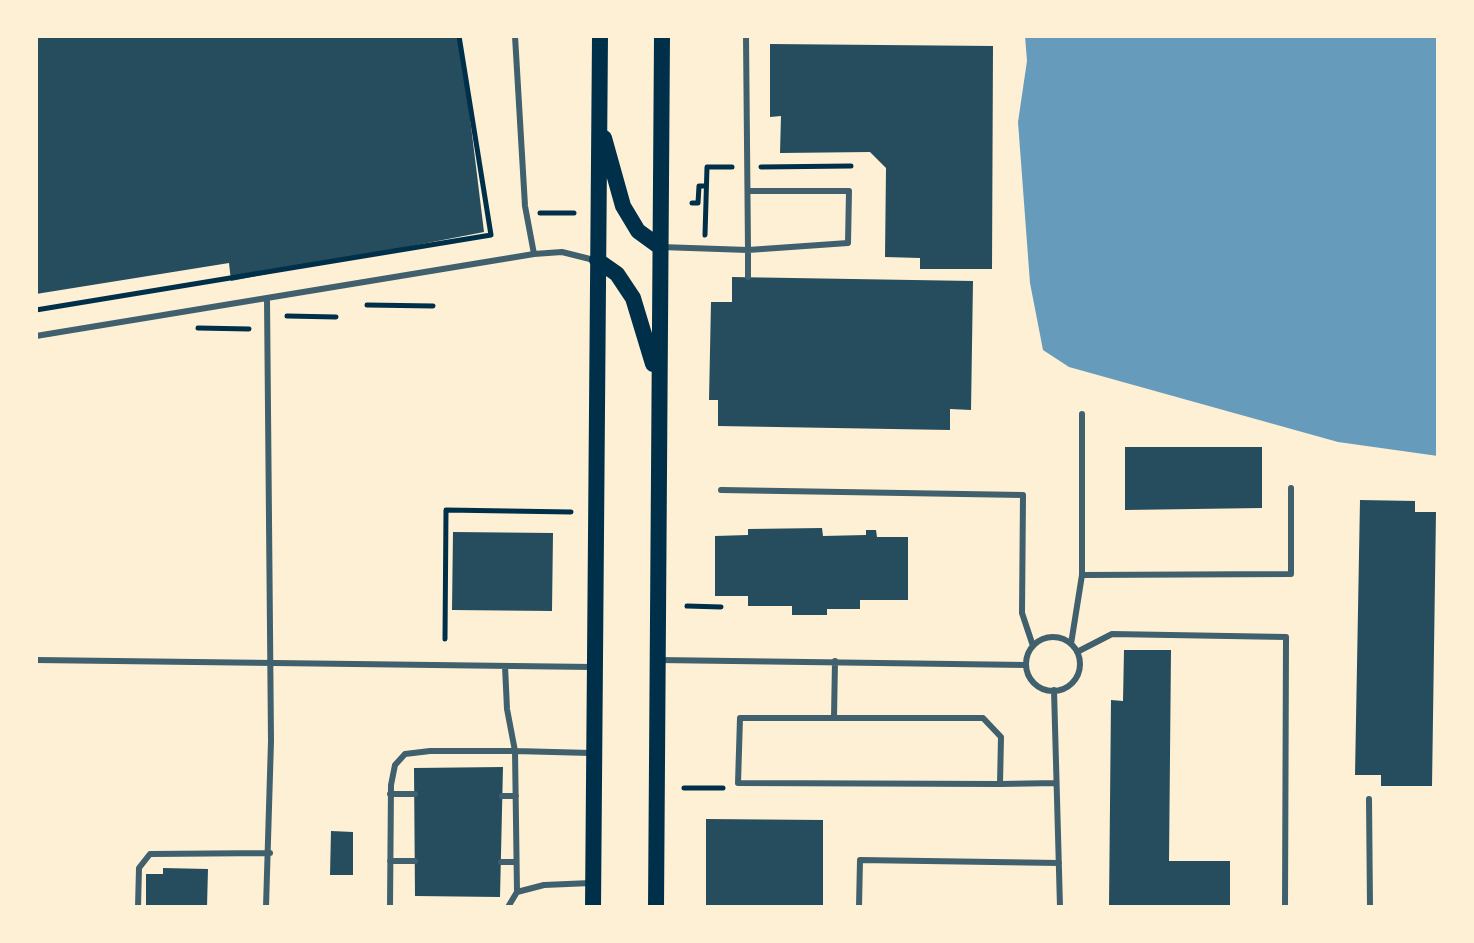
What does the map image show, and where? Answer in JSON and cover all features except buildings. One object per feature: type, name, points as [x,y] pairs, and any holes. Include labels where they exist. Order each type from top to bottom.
[{"type":"main road","points":[[593,907],[600,36]]},
{"type":"main road","points":[[656,907],[662,36]]},
{"type":"main road","points":[[599,117],[623,206],[638,231],[660,247]]},
{"type":"main road","points":[[597,260],[617,274],[633,298],[659,381]]},
{"type":"lane","points":[[515,36],[525,206],[534,254]]},
{"type":"lane","points":[[746,36],[748,277]]},
{"type":"lane","points":[[660,247],[748,250],[848,243],[849,191],[748,191]]},
{"type":"lane","points":[[36,336],[534,254],[562,252],[597,260]]},
{"type":"lane","points":[[266,907],[270,853],[271,663],[267,299]]},
{"type":"lane","points":[[1071,644],[1082,575],[1082,414]]},
{"type":"lane","points":[[1082,575],[1291,574],[1291,488]]},
{"type":"lane","points":[[721,490],[1023,495],[1022,613],[1033,646],[1026,665],[1038,686],[1054,690],[1076,678],[1080,660],[1071,644],[1055,637],[1033,646]]},
{"type":"lane","points":[[1077,652],[1112,634],[1286,637],[1285,907]]},
{"type":"lane","points":[[36,660],[596,667]]},
{"type":"lane","points":[[659,660],[1026,665]]},
{"type":"lane","points":[[834,718],[835,661]]},
{"type":"lane","points":[[505,666],[507,709],[515,751],[516,796],[517,892],[508,907]]},
{"type":"lane","points":[[1054,690],[1060,907]]},
{"type":"lane","points":[[1000,784],[1001,737],[983,718],[740,718],[738,783],[1000,784],[1056,783]]},
{"type":"lane","points":[[390,907],[390,794],[395,765],[405,754],[515,751],[595,753]]},
{"type":"lane","points":[[390,794],[415,794]]},
{"type":"lane","points":[[502,796],[516,796]]},
{"type":"lane","points":[[1369,799],[1370,907]]},
{"type":"lane","points":[[138,907],[139,868],[150,854],[270,853]]},
{"type":"lane","points":[[859,907],[860,860],[1059,863]]},
{"type":"lane","points":[[390,861],[415,861]]},
{"type":"lane","points":[[501,862],[516,862]]},
{"type":"lane","points":[[517,892],[544,885],[594,883]]},
{"type":"path","points":[[36,310],[491,235],[459,36]]},
{"type":"path","points":[[760,167],[851,166]]},
{"type":"path","points":[[705,235],[707,167],[733,167]]},
{"type":"path","points":[[692,203],[698,203],[699,186],[706,186]]},
{"type":"path","points":[[540,213],[574,213]]},
{"type":"path","points":[[378,253],[380,265]]},
{"type":"path","points":[[316,264],[317,274]]},
{"type":"path","points":[[391,293],[391,305]]},
{"type":"path","points":[[311,305],[311,316]]},
{"type":"path","points":[[367,305],[433,306]]},
{"type":"path","points":[[287,316],[336,317]]},
{"type":"path","points":[[200,328],[249,329]]},
{"type":"path","points":[[445,639],[446,510],[571,512]]},
{"type":"path","points":[[687,606],[721,607]]},
{"type":"path","points":[[684,788],[723,788]]},
{"type":"water","points":[[1025,36],[1438,36],[1438,456],[1338,442],[1069,367],[1043,350],[1030,283],[1018,122],[1027,61]]}]
